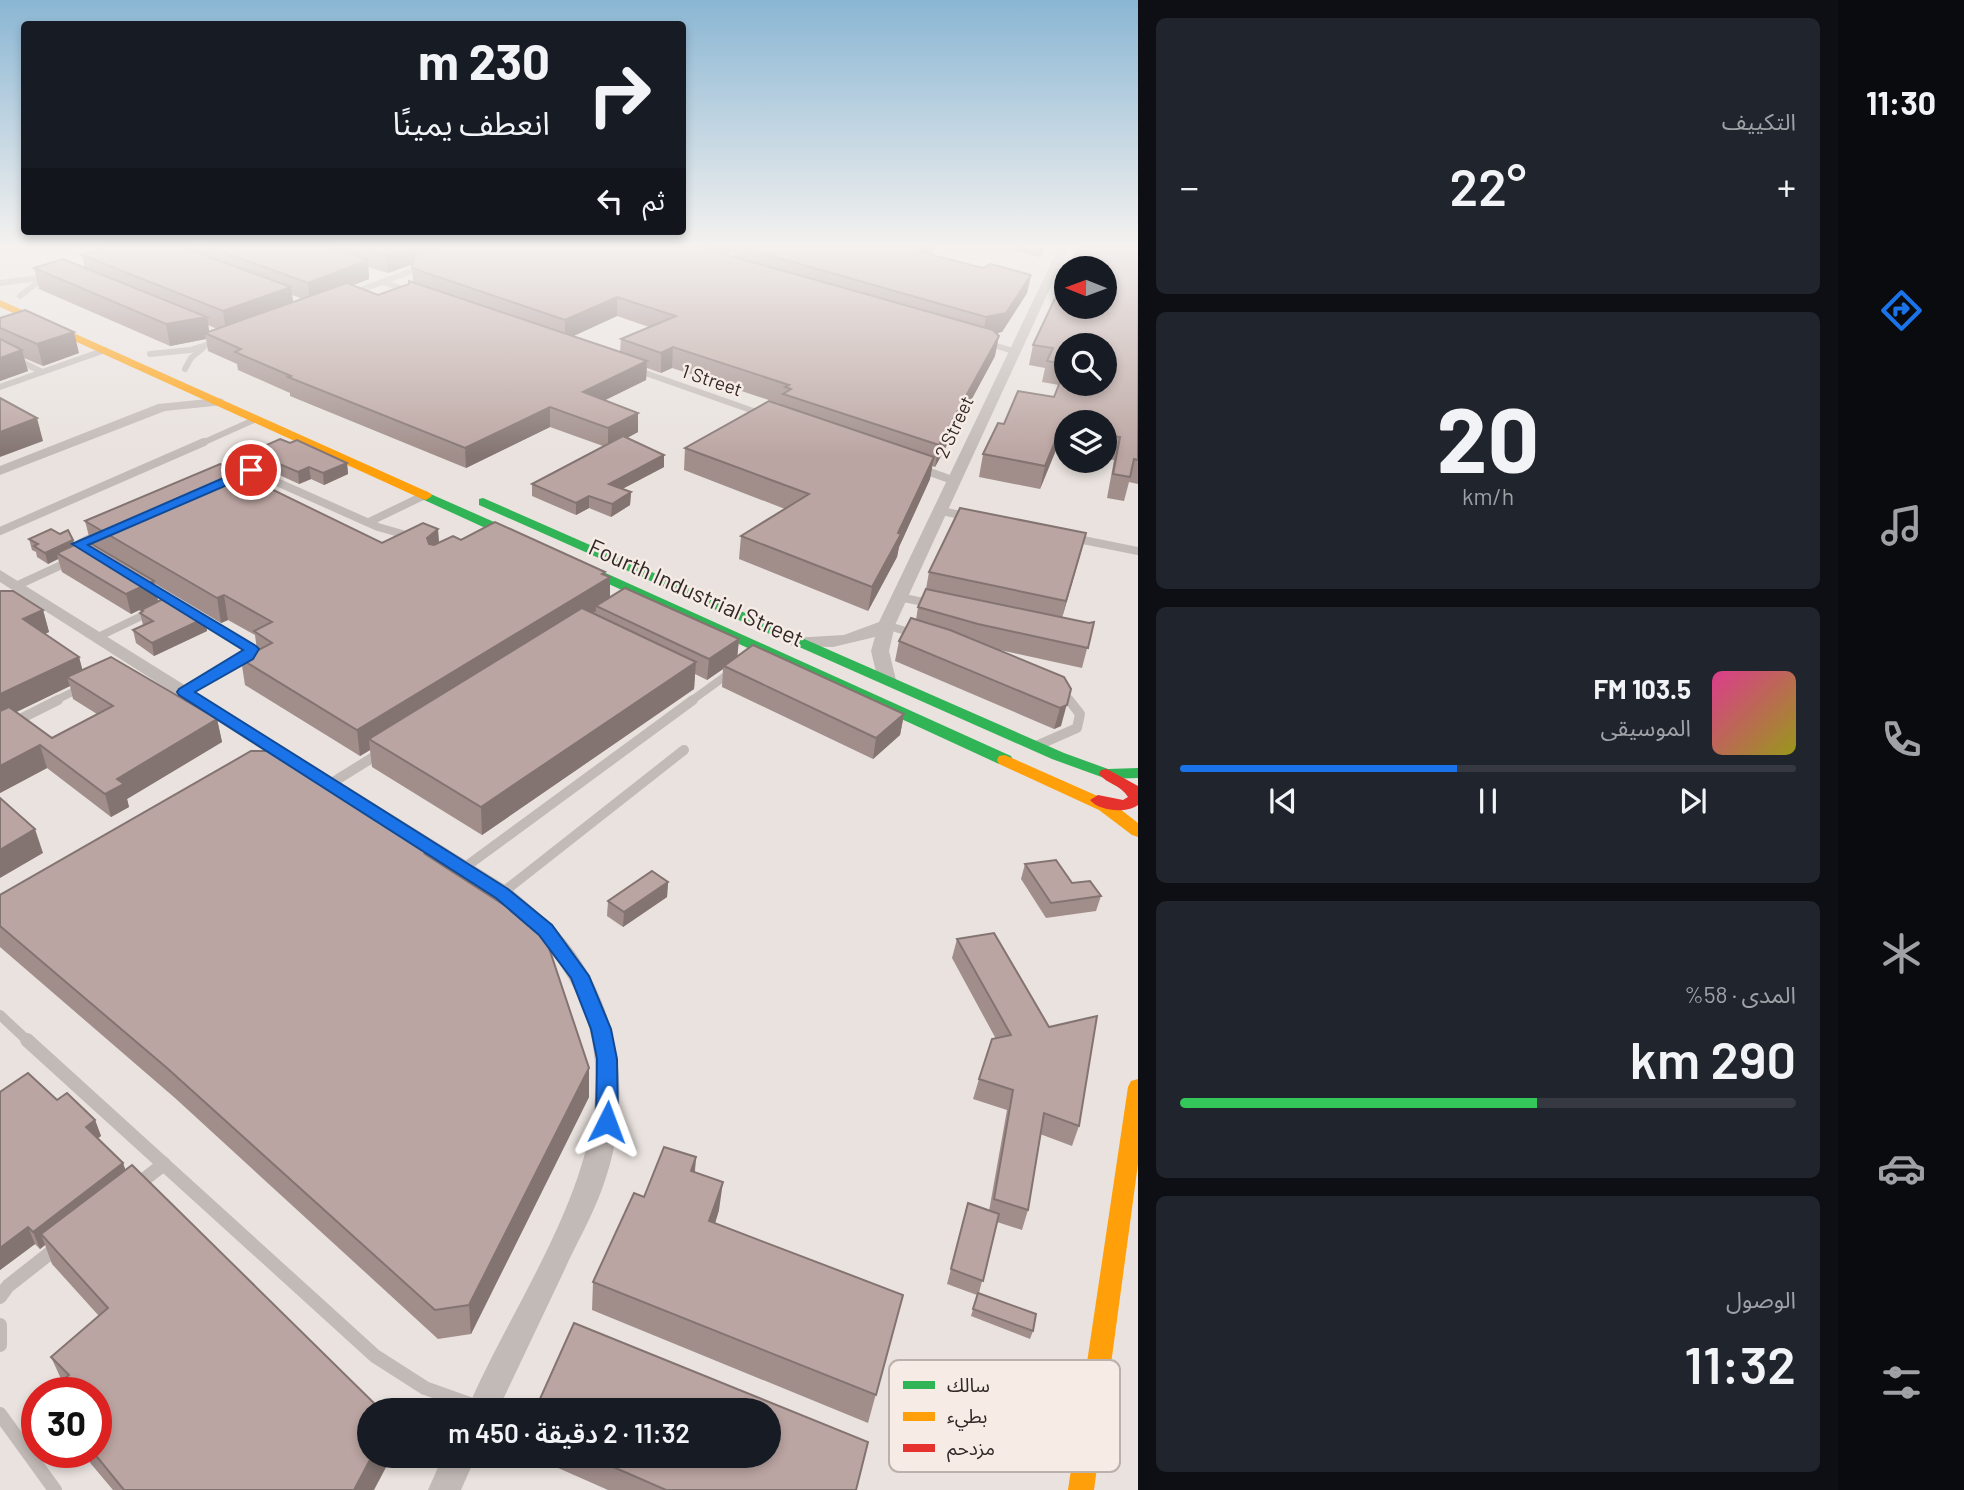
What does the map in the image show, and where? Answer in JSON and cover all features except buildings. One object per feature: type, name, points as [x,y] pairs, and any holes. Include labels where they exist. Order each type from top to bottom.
[{"type":"main road","points":[[24,317],[105,350],[182,376],[211,380]]},
{"type":"main road","points":[[66,317],[149,354],[218,402],[538,546]]},
{"type":"main road","name":"Fourth Industrial Street","points":[[466,494],[1035,746],[1107,774],[1138,773]]},
{"type":"main road","name":"Fourth Industrial Street","points":[[563,558],[632,595],[757,652],[1083,795],[1105,806],[1138,831]]},
{"type":"main road","points":[[1083,795],[1116,806],[1133,803],[1137,798],[1136,792],[1107,774]]},
{"type":"main road","points":[[1100,1360],[1138,1087]]},
{"type":"main road","points":[[1082,1490],[1085,1472]]},
{"type":"street","name":"2 Street","points":[[887,680],[880,651],[886,625],[1030,317]]},
{"type":"street","points":[[163,407],[174,396],[182,376]]},
{"type":"street","points":[[0,471],[163,407],[218,402]]},
{"type":"street","points":[[13,587],[98,637],[129,664],[184,692],[268,752],[330,784],[502,893],[545,930],[579,976],[601,1029],[607,1059],[607,1122],[600,1155],[589,1189],[489,1398]]},
{"type":"street","points":[[799,642],[838,641],[873,633],[886,625]]},
{"type":"street","points":[[444,1490],[454,1468]]},
{"type":"lane","points":[[149,354],[203,347],[227,339],[214,333]]},
{"type":"lane","points":[[974,340],[1013,351]]},
{"type":"lane","points":[[182,376],[191,358],[203,347]]},
{"type":"lane","points":[[0,387],[105,350]]},
{"type":"lane","points":[[0,351],[42,372]]},
{"type":"lane","name":"1 Street","points":[[629,367],[771,417]]},
{"type":"lane","points":[[0,531],[256,419]]},
{"type":"lane","points":[[913,466],[952,480]]},
{"type":"lane","points":[[221,481],[250,470],[369,522],[425,540]]},
{"type":"lane","points":[[369,522],[425,495]]},
{"type":"lane","points":[[938,510],[978,519]]},
{"type":"lane","points":[[13,587],[90,552],[79,546],[80,542],[107,530]]},
{"type":"lane","points":[[1058,535],[1138,551]]},
{"type":"lane","points":[[137,580],[252,651],[184,692]]},
{"type":"lane","points":[[899,597],[939,606]]},
{"type":"lane","points":[[98,637],[173,601]]},
{"type":"lane","points":[[886,625],[924,637]]},
{"type":"lane","points":[[464,868],[741,664]]},
{"type":"lane","points":[[1035,746],[1077,728],[1080,714],[1054,682]]},
{"type":"lane","points":[[697,683],[708,688]]},
{"type":"lane","points":[[0,729],[86,686]]},
{"type":"lane","points":[[330,784],[387,748]]},
{"type":"lane","points":[[502,893],[684,750]]},
{"type":"lane","points":[[0,1015],[395,1372],[445,1398]]},
{"type":"lane","points":[[129,1192],[164,1164]]},
{"type":"lane","points":[[0,1297],[8,1286],[74,1235]]},
{"type":"lane","points":[[0,1325],[0,1345]]},
{"type":"lane","points":[[0,1414],[55,1490]]},
{"type":"traffic: fast","points":[[426,496],[521,539]]},
{"type":"traffic: fast","points":[[483,502],[1058,756],[1107,774],[1138,773]]},
{"type":"traffic: fast","points":[[579,565],[1005,760]]},
{"type":"traffic: slow","points":[[30,317],[426,496]]},
{"type":"traffic: slow","points":[[1005,760],[1105,806],[1138,831]]},
{"type":"traffic: slow","points":[[1099,1360],[1138,1087]]},
{"type":"traffic: slow","points":[[1081,1490],[1084,1472]]},
{"type":"traffic: jam","points":[[1098,800],[1126,806],[1137,798],[1130,786],[1107,774]]},
{"type":"route","points":[[251,470],[78,544],[251,649],[248,656],[184,692],[502,893],[545,930],[564,952],[592,1001],[607,1059],[607,1122]]}]
